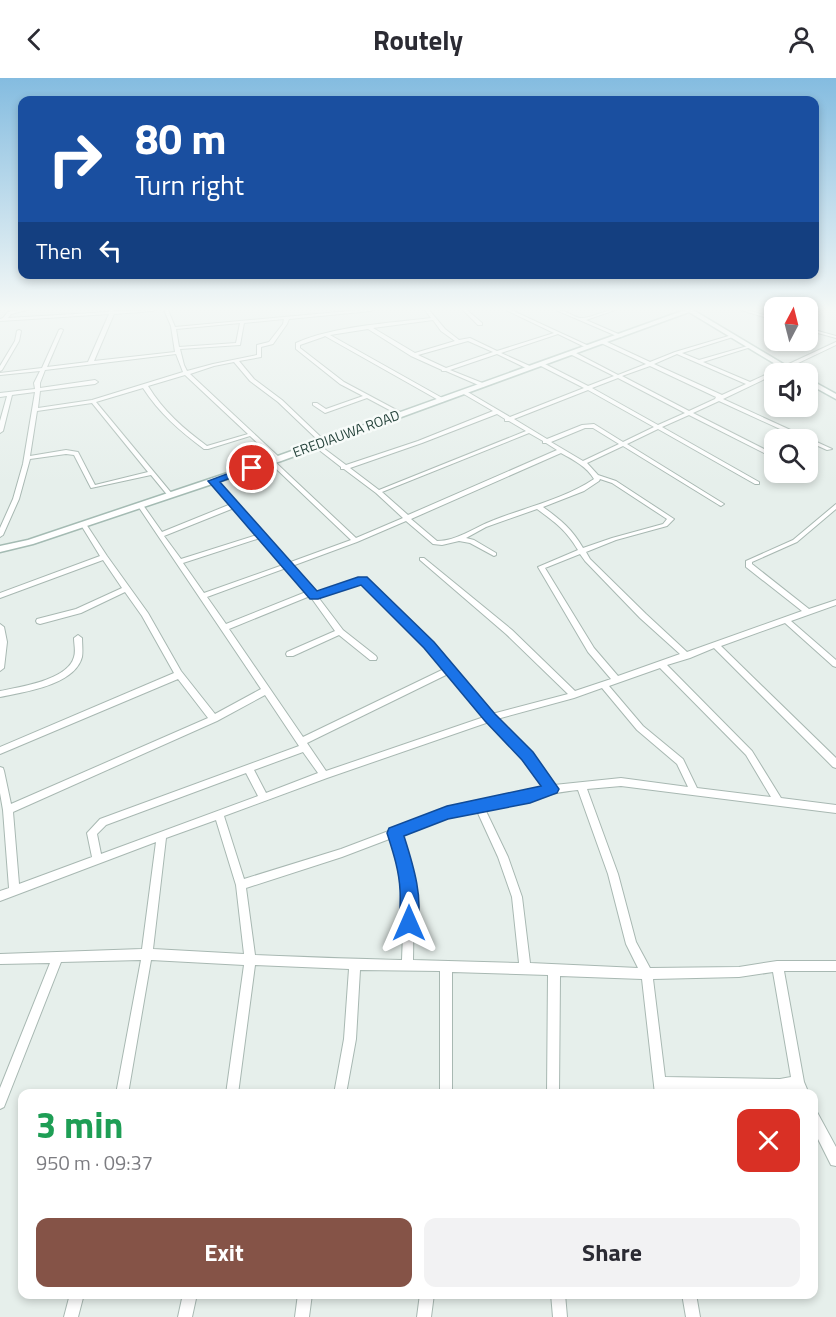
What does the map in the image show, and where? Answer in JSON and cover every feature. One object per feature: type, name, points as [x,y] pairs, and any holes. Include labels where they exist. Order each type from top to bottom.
[{"type":"street","points":[[0,372],[59,368]]},
{"type":"street","points":[[182,368],[252,434],[274,460],[355,541]]},
{"type":"street","points":[[34,410],[93,401],[208,368]]},
{"type":"street","points":[[242,368],[252,380],[280,401],[343,468],[378,492],[435,543],[460,539],[483,527],[582,490],[595,482],[596,476]]},
{"type":"street","points":[[323,368],[342,383],[399,413]]},
{"type":"street","points":[[384,368],[442,400]]},
{"type":"street","points":[[439,368],[483,385]]},
{"type":"street","points":[[444,370],[450,368]]},
{"type":"street","name":"EREDIAUWA ROAD","points":[[0,549],[30,542],[171,496],[530,368]]},
{"type":"street","points":[[549,368],[589,388],[655,428],[757,483]]},
{"type":"street","points":[[602,368],[764,451]]},
{"type":"street","points":[[507,420],[639,368]]},
{"type":"street","points":[[660,368],[829,449]]},
{"type":"street","points":[[712,368],[749,383]]},
{"type":"street","points":[[0,535],[16,499],[27,458],[38,390],[37,383],[42,370]]},
{"type":"street","points":[[583,464],[764,376]]},
{"type":"street","points":[[0,395],[95,382]]},
{"type":"street","points":[[145,386],[152,399],[164,412],[206,448],[252,434]]},
{"type":"street","points":[[818,386],[836,397]]},
{"type":"street","points":[[464,393],[583,464],[596,476],[614,482],[671,519],[665,525],[614,539],[547,564],[542,569],[591,650],[616,680]]},
{"type":"street","points":[[0,431],[10,394]]},
{"type":"street","points":[[315,404],[325,411],[368,396]]},
{"type":"street","points":[[93,401],[171,496]]},
{"type":"street","points":[[343,468],[420,442],[496,412]]},
{"type":"street","points":[[545,442],[589,425],[594,426],[721,504]]},
{"type":"street","points":[[378,492],[528,432]]},
{"type":"street","points":[[202,596],[355,541],[560,451]]},
{"type":"street","points":[[27,458],[66,452],[76,453],[93,486],[152,474]]},
{"type":"street","points":[[213,481],[288,565],[339,632],[373,658]]},
{"type":"street","points":[[160,535],[235,505]]},
{"type":"street","points":[[141,506],[324,775]]},
{"type":"street","points":[[808,612],[747,565],[749,561],[795,541],[836,506]]},
{"type":"street","points":[[539,507],[561,524],[587,560],[687,656]]},
{"type":"street","points":[[84,525],[145,615],[177,673],[214,719]]},
{"type":"street","points":[[178,562],[262,535]]},
{"type":"street","points":[[460,539],[472,541],[494,554]]},
{"type":"street","points":[[0,596],[104,557]]},
{"type":"street","points":[[422,559],[509,632],[574,695]]},
{"type":"street","points":[[224,628],[313,595],[363,580],[429,645],[490,718],[528,756],[552,789]]},
{"type":"street","points":[[40,621],[78,610],[126,589]]},
{"type":"street","points":[[0,896],[324,775],[490,718],[604,685],[836,602]]},
{"type":"street","points":[[786,620],[836,664]]},
{"type":"street","points":[[0,627],[3,642],[0,668]]},
{"type":"street","points":[[290,654],[339,632]]},
{"type":"street","points":[[0,694],[37,685],[63,675],[78,659],[78,638]]},
{"type":"street","points":[[716,645],[836,764]]},
{"type":"street","points":[[662,665],[749,753],[778,801]]},
{"type":"street","points":[[97,860],[92,833],[103,822],[249,770],[449,670]]},
{"type":"street","points":[[0,751],[172,680],[177,673]]},
{"type":"street","points":[[604,685],[640,729],[680,762],[694,790]]},
{"type":"street","points":[[8,810],[214,719],[267,690]]},
{"type":"street","points":[[249,770],[264,798]]},
{"type":"street","points":[[0,771],[8,810],[14,890]]},
{"type":"street","points":[[241,885],[342,853],[447,813],[530,796],[552,789],[621,782],[836,809]]},
{"type":"street","points":[[581,786],[613,874],[631,944],[647,974],[661,1088],[780,1085],[801,1088],[777,966]]},
{"type":"street","points":[[479,806],[517,897],[525,969]]},
{"type":"street","points":[[219,816],[241,885],[250,958],[233,1089]]},
{"type":"street","points":[[395,833],[405,864],[409,891],[407,965]]},
{"type":"street","points":[[123,1089],[147,954],[161,837]]},
{"type":"street","points":[[0,959],[147,954],[307,963],[647,974],[739,972],[777,966],[836,966]]},
{"type":"street","points":[[0,1103],[58,956]]},
{"type":"street","points":[[341,1089],[350,1039],[355,963]]},
{"type":"street","points":[[446,966],[446,1089]]},
{"type":"street","points":[[553,1089],[554,971]]},
{"type":"street","points":[[818,1126],[836,1160]]},
{"type":"street","points":[[71,1317],[76,1299]]},
{"type":"street","points":[[185,1317],[189,1299]]},
{"type":"street","points":[[302,1317],[304,1299]]},
{"type":"street","points":[[424,1317],[426,1299]]},
{"type":"street","points":[[558,1299],[560,1317]]},
{"type":"street","points":[[690,1299],[693,1317]]},
{"type":"route","points":[[252,468],[213,481],[314,596],[363,580],[429,645],[490,718],[528,756],[552,789],[530,796],[447,813],[395,833],[405,864],[409,891],[409,923]]}]
